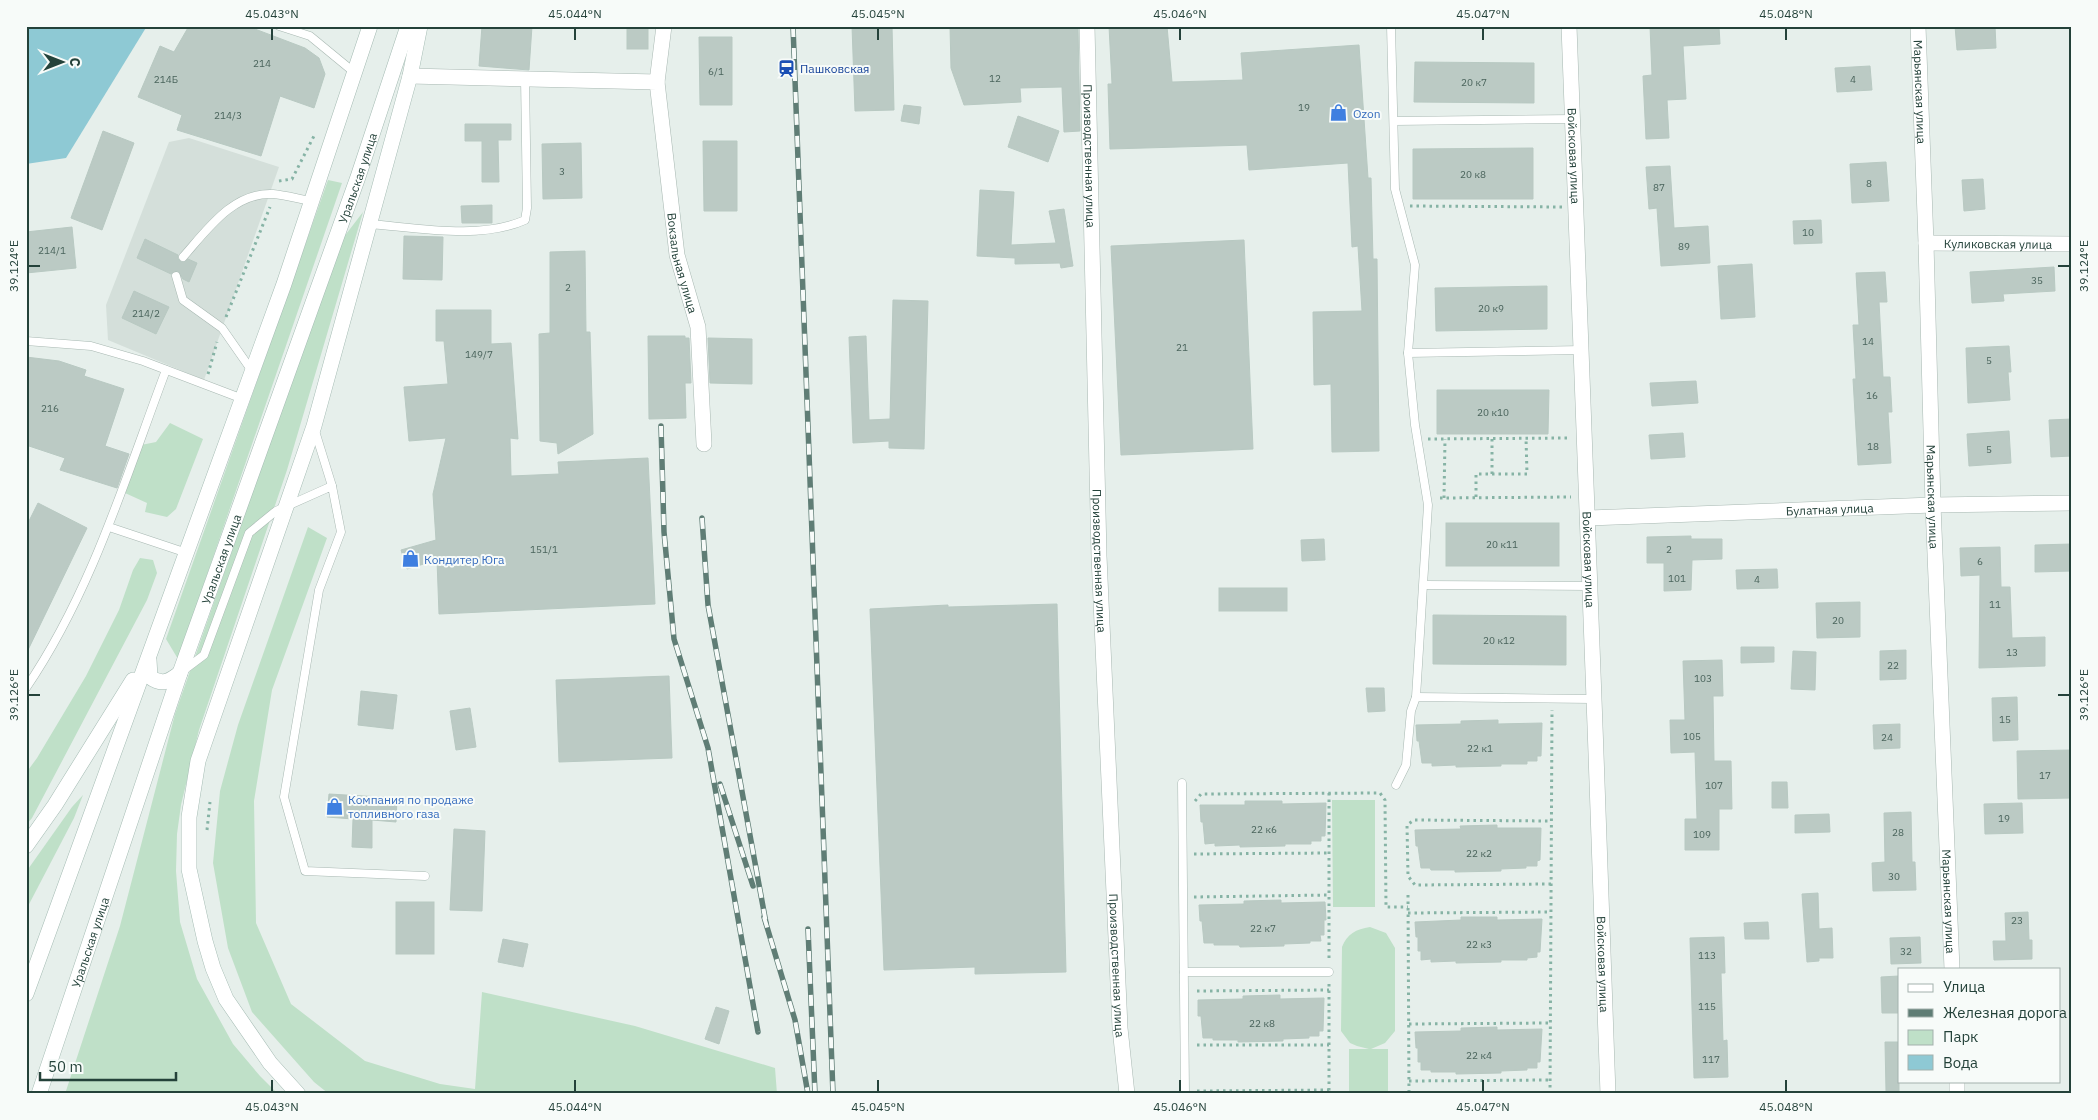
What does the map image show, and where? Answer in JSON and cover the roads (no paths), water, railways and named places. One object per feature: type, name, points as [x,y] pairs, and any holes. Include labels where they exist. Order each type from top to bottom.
[{"type":"street","points":[[26,994],[253,372],[370,26]]},
{"type":"street","name":"Уральская улица","points":[[38,1094],[180,673],[358,178],[408,26]]},
{"type":"street","points":[[298,1094],[270,1063],[226,999],[213,968],[188,868],[189,818],[198,761],[314,426],[410,76],[420,26]]},
{"type":"street","name":"Вокзальная улица","points":[[664,26],[657,82],[677,254],[698,327],[704,444]]},
{"type":"street","name":"Производственная улица","points":[[1087,26],[1099,556],[1120,1028],[1127,1094]]},
{"type":"street","name":"Войсковая улица","points":[[1569,26],[1583,350],[1589,518],[1589,586],[1608,1094]]},
{"type":"street","name":"Марьянская улица","points":[[1918,26],[1933,505],[1952,968]]},
{"type":"street","points":[[410,76],[657,82]]},
{"type":"street","name":"Куликовская улица","points":[[1926,243],[2072,244]]},
{"type":"street","name":"Булатная улица","points":[[1589,518],[1933,505],[2072,503]]},
{"type":"street","points":[[149,653],[150,677],[156,681],[163,683],[170,681],[180,673]]},
{"type":"street","points":[[26,846],[55,805],[149,653]]},
{"type":"lane","points":[[280,26],[310,36],[355,72]]},
{"type":"lane","points":[[1391,26],[1395,189],[1415,265],[1408,354],[1427,498],[1424,586],[1416,697],[1411,711],[1406,765],[1396,786]]},
{"type":"lane","points":[[370,224],[463,231],[510,226],[525,220],[527,208],[524,78]]},
{"type":"lane","points":[[1394,121],[1573,119]]},
{"type":"lane","points":[[183,257],[214,222],[239,202],[252,196],[272,194],[311,201]]},
{"type":"lane","points":[[176,276],[183,300],[222,328],[253,372]]},
{"type":"lane","points":[[26,340],[91,346],[166,370],[243,399]]},
{"type":"lane","points":[[1408,354],[1583,350]]},
{"type":"lane","points":[[26,688],[41,666],[82,590],[109,527],[166,370]]},
{"type":"lane","points":[[314,426],[332,486],[341,532],[319,590],[284,797],[305,871],[425,876]]},
{"type":"lane","points":[[180,673],[204,655],[249,533],[276,511],[332,486]]},
{"type":"lane","points":[[109,527],[188,554]]},
{"type":"lane","points":[[1424,586],[1589,586]]},
{"type":"lane","points":[[1416,697],[1594,699]]},
{"type":"lane","points":[[1182,783],[1184,1094]]},
{"type":"lane","points":[[1184,972],[1329,972]]},
{"type":"water","points":[[26,26],[147,26],[66,158],[26,164]]},
{"type":"railway","points":[[793,26],[833,1094]]},
{"type":"railway","points":[[661,426],[664,532],[674,639],[708,748],[758,1032]]},
{"type":"railway","points":[[702,518],[708,605],[766,923]]},
{"type":"railway","points":[[720,784],[753,886]]},
{"type":"railway","points":[[764,917],[795,1020],[808,1094]]},
{"type":"railway","points":[[808,929],[815,1094]]},
{"type":"place","name":"Пашковская","points":[[786,68]]},
{"type":"place","name":"Ozon","points":[[1339,113]]},
{"type":"place","name":"Кондитер Юга","points":[[410,559]]},
{"type":"place","name":"Компания по продаже топливного газа","points":[[334,806]]}]
